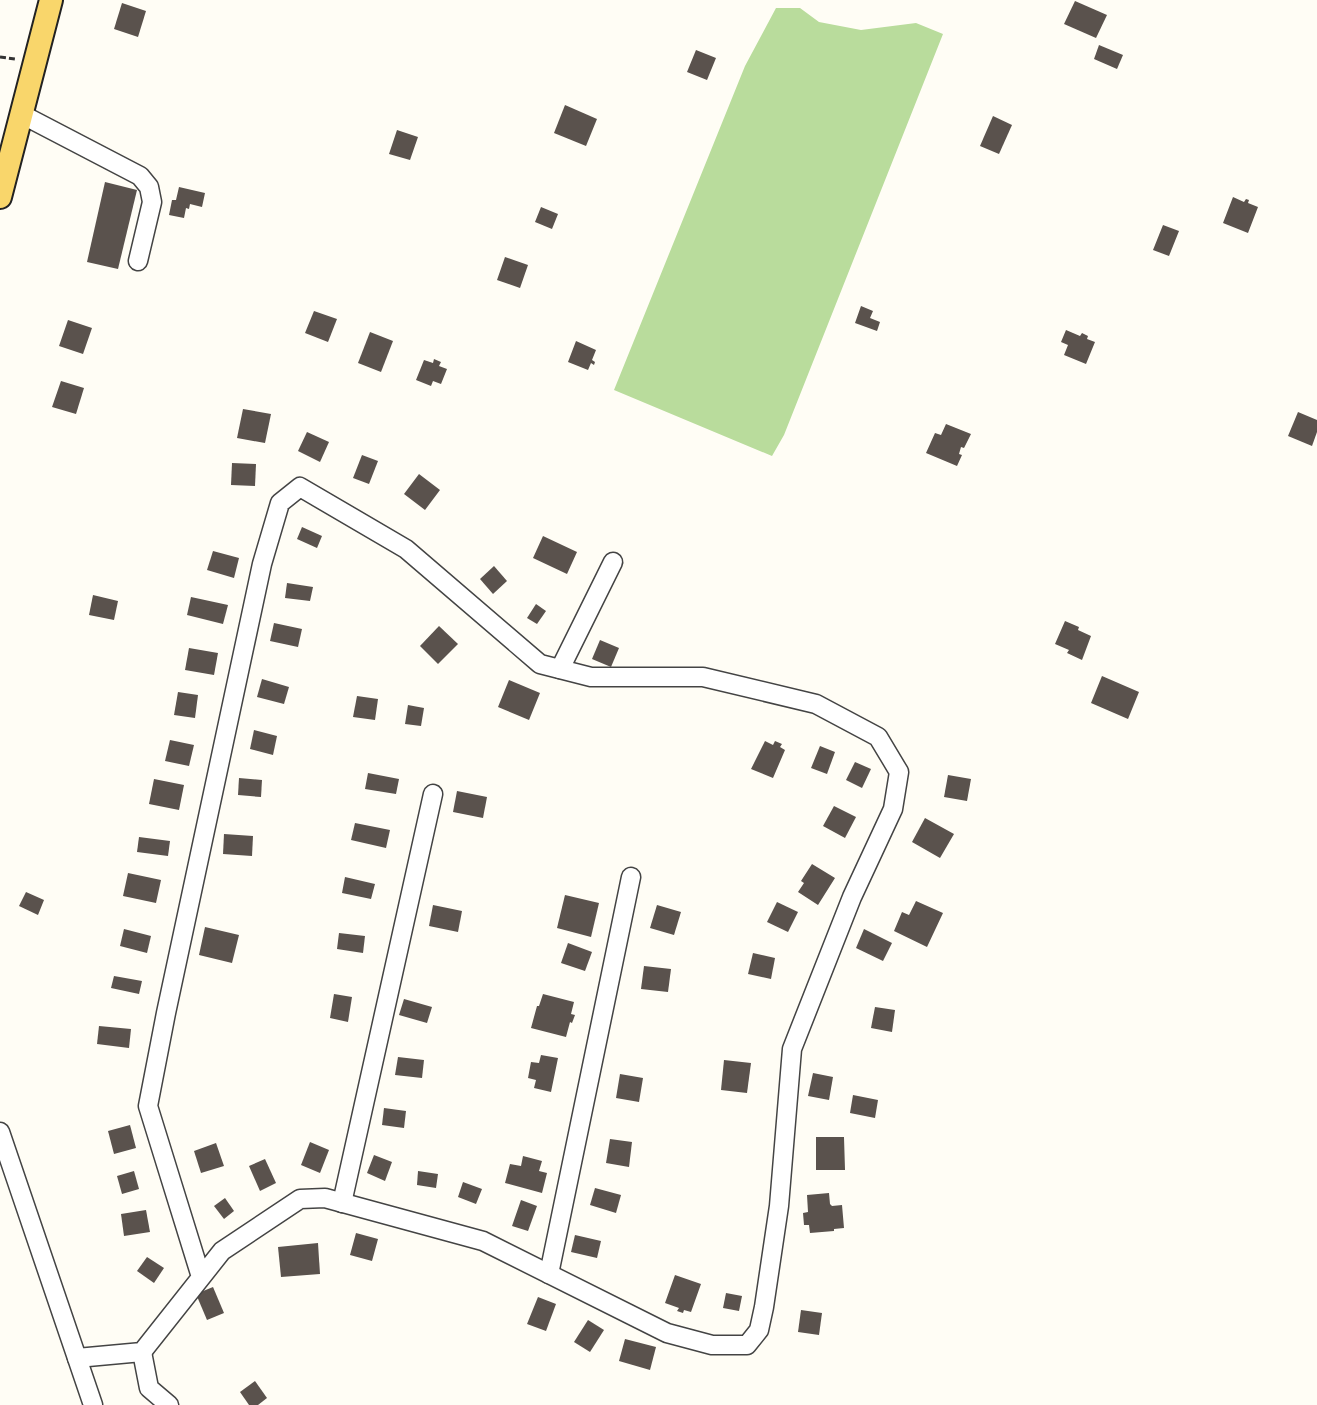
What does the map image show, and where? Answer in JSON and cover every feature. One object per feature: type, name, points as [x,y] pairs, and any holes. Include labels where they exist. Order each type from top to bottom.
[{"type":"main road","points":[[0,196],[51,0]]},
{"type":"street","points":[[21,114],[140,176],[149,188],[152,202],[138,261]]},
{"type":"street","points":[[77,1358],[142,1352],[222,1251],[300,1198],[325,1198],[483,1241],[667,1333],[712,1345],[747,1345],[759,1330],[779,1206],[792,1049],[852,897],[893,809],[899,772],[878,737],[816,704],[703,677],[591,677],[540,664],[406,549],[300,487],[280,503],[260,575],[148,1106],[201,1277]]},
{"type":"street","points":[[560,669],[613,562]]},
{"type":"street","points":[[342,1203],[433,794]]},
{"type":"street","points":[[549,1274],[631,878]]},
{"type":"street","points":[[0,1132],[93,1405]]},
{"type":"street","points":[[142,1352],[149,1388],[169,1405]]},
{"type":"path","points":[[0,57],[17,59]]},
{"type":"green space","points":[[776,8],[800,8],[819,22],[861,30],[916,23],[943,34],[784,435],[772,456],[614,390],[745,66]]},
{"type":"building","points":[[1075,1],[1107,15],[1096,38],[1064,24]]},
{"type":"building","points":[[122,3],[146,11],[138,37],[114,29]]},
{"type":"building","points":[[1099,45],[1123,55],[1117,69],[1094,59]]},
{"type":"building","points":[[696,50],[716,58],[707,80],[687,72]]},
{"type":"building","points":[[565,105],[597,119],[586,146],[554,133]]},
{"type":"building","points":[[993,116],[1012,125],[999,154],[980,146]]},
{"type":"building","points":[[397,130],[418,137],[410,160],[389,154]]},
{"type":"building","points":[[105,182],[137,190],[118,269],[87,262]]},
{"type":"building","points":[[179,187],[205,193],[202,207],[190,204],[189,209],[186,208],[184,218],[169,215],[172,200],[176,200]]},
{"type":"building","points":[[1233,197],[1244,202],[1246,199],[1249,200],[1248,203],[1258,207],[1248,233],[1223,223]]},
{"type":"building","points":[[541,207],[558,214],[552,229],[535,222]]},
{"type":"building","points":[[1163,225],[1179,231],[1169,256],[1153,250]]},
{"type":"building","points":[[505,257],[528,265],[520,288],[497,280]]},
{"type":"building","points":[[861,306],[873,311],[870,318],[880,322],[877,331],[855,323]]},
{"type":"building","points":[[314,311],[337,319],[328,342],[305,333]]},
{"type":"building","points":[[68,320],[92,328],[83,354],[59,346]]},
{"type":"building","points":[[1066,330],[1080,336],[1082,333],[1088,336],[1087,339],[1095,342],[1086,364],[1064,355],[1068,345],[1061,342]]},
{"type":"building","points":[[370,332],[393,341],[381,372],[358,363]]},
{"type":"building","points":[[576,341],[596,350],[592,360],[595,362],[594,365],[591,363],[588,370],[568,362]]},
{"type":"building","points":[[434,359],[441,362],[439,366],[447,369],[441,384],[433,381],[431,386],[416,380],[424,360],[433,363]]},
{"type":"building","points":[[61,381],[84,388],[76,414],[52,407]]},
{"type":"building","points":[[243,409],[271,414],[265,443],[237,438]]},
{"type":"building","points":[[1298,412],[1317,420],[1317,432],[1312,446],[1288,436]]},
{"type":"building","points":[[946,424],[971,434],[964,448],[961,447],[959,454],[962,455],[957,466],[926,453],[935,433],[941,435]]},
{"type":"building","points":[[307,432],[329,442],[320,462],[298,451]]},
{"type":"building","points":[[362,455],[378,461],[369,484],[353,478]]},
{"type":"building","points":[[232,463],[256,464],[255,486],[231,485]]},
{"type":"building","points":[[419,474],[440,490],[425,510],[404,494]]},
{"type":"building","points":[[302,527],[322,536],[317,548],[297,539]]},
{"type":"building","points":[[543,536],[577,552],[567,574],[533,558]]},
{"type":"building","points":[[213,551],[239,558],[234,578],[207,570]]},
{"type":"building","points":[[494,566],[507,581],[493,594],[480,579]]},
{"type":"building","points":[[287,583],[313,587],[310,601],[285,598]]},
{"type":"building","points":[[93,595],[118,601],[114,620],[89,615]]},
{"type":"building","points":[[191,597],[228,605],[223,624],[187,615]]},
{"type":"building","points":[[536,604],[546,611],[537,624],[527,618]]},
{"type":"building","points":[[1065,621],[1091,636],[1082,660],[1067,653],[1069,650],[1055,644]]},
{"type":"building","points":[[274,623],[302,629],[298,647],[270,641]]},
{"type":"building","points":[[439,626],[458,644],[438,664],[420,646]]},
{"type":"building","points":[[600,640],[619,648],[611,667],[592,659]]},
{"type":"building","points":[[189,648],[218,653],[214,675],[185,670]]},
{"type":"building","points":[[1102,676],[1139,692],[1128,719],[1091,703]]},
{"type":"building","points":[[262,679],[289,687],[284,704],[257,697]]},
{"type":"building","points":[[509,680],[540,693],[529,720],[498,707]]},
{"type":"building","points":[[178,692],[198,695],[195,718],[174,715]]},
{"type":"building","points":[[357,696],[378,699],[375,720],[353,717]]},
{"type":"building","points":[[408,705],[424,708],[421,726],[405,724]]},
{"type":"building","points":[[254,730],[277,736],[273,755],[250,749]]},
{"type":"building","points":[[170,740],[194,745],[189,766],[165,761]]},
{"type":"building","points":[[765,741],[773,745],[775,741],[782,744],[780,747],[785,750],[773,778],[751,769]]},
{"type":"building","points":[[820,746],[835,752],[827,774],[811,768]]},
{"type":"building","points":[[855,762],[871,769],[862,788],[846,780]]},
{"type":"building","points":[[368,773],[399,779],[396,794],[365,789]]},
{"type":"building","points":[[948,775],[971,779],[967,801],[944,797]]},
{"type":"building","points":[[239,778],[262,780],[261,797],[238,795]]},
{"type":"building","points":[[154,779],[184,785],[179,810],[149,804]]},
{"type":"building","points":[[457,791],[487,797],[483,818],[453,812]]},
{"type":"building","points":[[834,806],[856,817],[845,838],[823,826]]},
{"type":"building","points":[[925,818],[954,834],[940,858],[912,842]]},
{"type":"building","points":[[355,823],[390,830],[386,848],[351,840]]},
{"type":"building","points":[[224,834],[253,836],[252,856],[223,854]]},
{"type":"building","points":[[139,837],[170,841],[168,856],[137,852]]},
{"type":"building","points":[[812,864],[835,878],[818,905],[798,892],[804,883],[801,881]]},
{"type":"building","points":[[128,873],[161,880],[156,903],[123,896]]},
{"type":"building","points":[[345,877],[375,884],[371,899],[342,893]]},
{"type":"building","points":[[26,892],[44,900],[38,915],[19,906]]},
{"type":"building","points":[[565,895],[599,903],[591,937],[557,928]]},
{"type":"building","points":[[916,901],[943,913],[927,947],[894,931],[902,912],[909,915]]},
{"type":"building","points":[[777,902],[798,912],[788,932],[767,922]]},
{"type":"building","points":[[433,905],[462,911],[458,932],[429,926]]},
{"type":"building","points":[[657,905],[681,912],[674,935],[650,928]]},
{"type":"building","points":[[205,927],[239,935],[232,963],[199,955]]},
{"type":"building","points":[[124,929],[151,936],[147,953],[120,946]]},
{"type":"building","points":[[864,929],[892,943],[883,961],[856,948]]},
{"type":"building","points":[[339,933],[365,936],[363,953],[337,949]]},
{"type":"building","points":[[568,943],[592,952],[585,971],[561,963]]},
{"type":"building","points":[[753,953],[775,958],[771,979],[748,974]]},
{"type":"building","points":[[644,966],[671,969],[668,992],[641,989]]},
{"type":"building","points":[[114,976],[142,981],[139,994],[111,988]]},
{"type":"building","points":[[334,994],[352,997],[348,1022],[330,1018]]},
{"type":"building","points":[[543,994],[574,1002],[571,1014],[575,1015],[572,1023],[570,1022],[566,1037],[531,1028]]},
{"type":"building","points":[[404,999],[432,1007],[427,1023],[399,1015]]},
{"type":"building","points":[[875,1007],[895,1010],[892,1032],[871,1028]]},
{"type":"building","points":[[99,1026],[131,1029],[129,1048],[97,1044]]},
{"type":"building","points":[[541,1055],[558,1058],[551,1092],[534,1088],[536,1080],[528,1078],[531,1062],[539,1063]]},
{"type":"building","points":[[398,1057],[424,1060],[422,1078],[395,1075]]},
{"type":"building","points":[[724,1060],[751,1063],[747,1093],[721,1090]]},
{"type":"building","points":[[813,1073],[833,1077],[829,1100],[808,1096]]},
{"type":"building","points":[[620,1074],[643,1078],[639,1102],[616,1098]]},
{"type":"building","points":[[853,1095],[878,1100],[875,1118],[850,1113]]},
{"type":"building","points":[[384,1108],[406,1111],[404,1128],[382,1125]]},
{"type":"building","points":[[130,1125],[136,1148],[114,1154],[108,1131]]},
{"type":"building","points":[[816,1137],[844,1137],[845,1170],[816,1170]]},
{"type":"building","points":[[610,1139],[632,1142],[629,1167],[606,1163]]},
{"type":"building","points":[[310,1142],[329,1150],[320,1173],[301,1165]]},
{"type":"building","points":[[216,1143],[224,1166],[201,1173],[194,1151]]},
{"type":"building","points":[[374,1155],[392,1162],[385,1181],[367,1173]]},
{"type":"building","points":[[523,1156],[542,1161],[539,1171],[547,1173],[542,1193],[505,1183],[510,1164],[521,1166]]},
{"type":"building","points":[[265,1159],[276,1183],[260,1191],[249,1166]]},
{"type":"building","points":[[134,1171],[139,1189],[122,1194],[117,1176]]},
{"type":"building","points":[[418,1171],[438,1174],[436,1188],[417,1185]]},
{"type":"building","points":[[463,1182],[482,1189],[476,1204],[458,1197]]},
{"type":"building","points":[[595,1188],[621,1195],[616,1213],[590,1205]]},
{"type":"building","points":[[829,1193],[832,1206],[842,1205],[844,1228],[810,1233],[809,1225],[804,1225],[803,1213],[808,1212],[807,1195]]},
{"type":"building","points":[[225,1198],[234,1211],[224,1219],[214,1206]]},
{"type":"building","points":[[521,1200],[537,1206],[528,1231],[512,1226]]},
{"type":"building","points":[[146,1210],[150,1232],[124,1236],[121,1214]]},
{"type":"building","points":[[356,1233],[378,1239],[372,1261],[350,1255]]},
{"type":"building","points":[[575,1235],[601,1241],[597,1258],[571,1252]]},
{"type":"building","points":[[318,1243],[320,1274],[281,1277],[278,1247]]},
{"type":"building","points":[[147,1257],[164,1268],[154,1283],[137,1271]]},
{"type":"building","points":[[675,1275],[701,1284],[691,1312],[677,1311],[679,1308],[665,1303]]},
{"type":"building","points":[[213,1287],[224,1313],[207,1320],[196,1294]]},
{"type":"building","points":[[726,1293],[742,1296],[739,1311],[723,1308]]},
{"type":"building","points":[[538,1297],[556,1304],[546,1331],[527,1324]]},
{"type":"building","points":[[801,1310],[822,1313],[819,1335],[798,1332]]},
{"type":"building","points":[[588,1320],[604,1330],[590,1352],[574,1342]]},
{"type":"building","points":[[625,1339],[656,1347],[650,1370],[619,1361]]},
{"type":"building","points":[[255,1381],[267,1398],[258,1405],[249,1405],[240,1392]]}]
